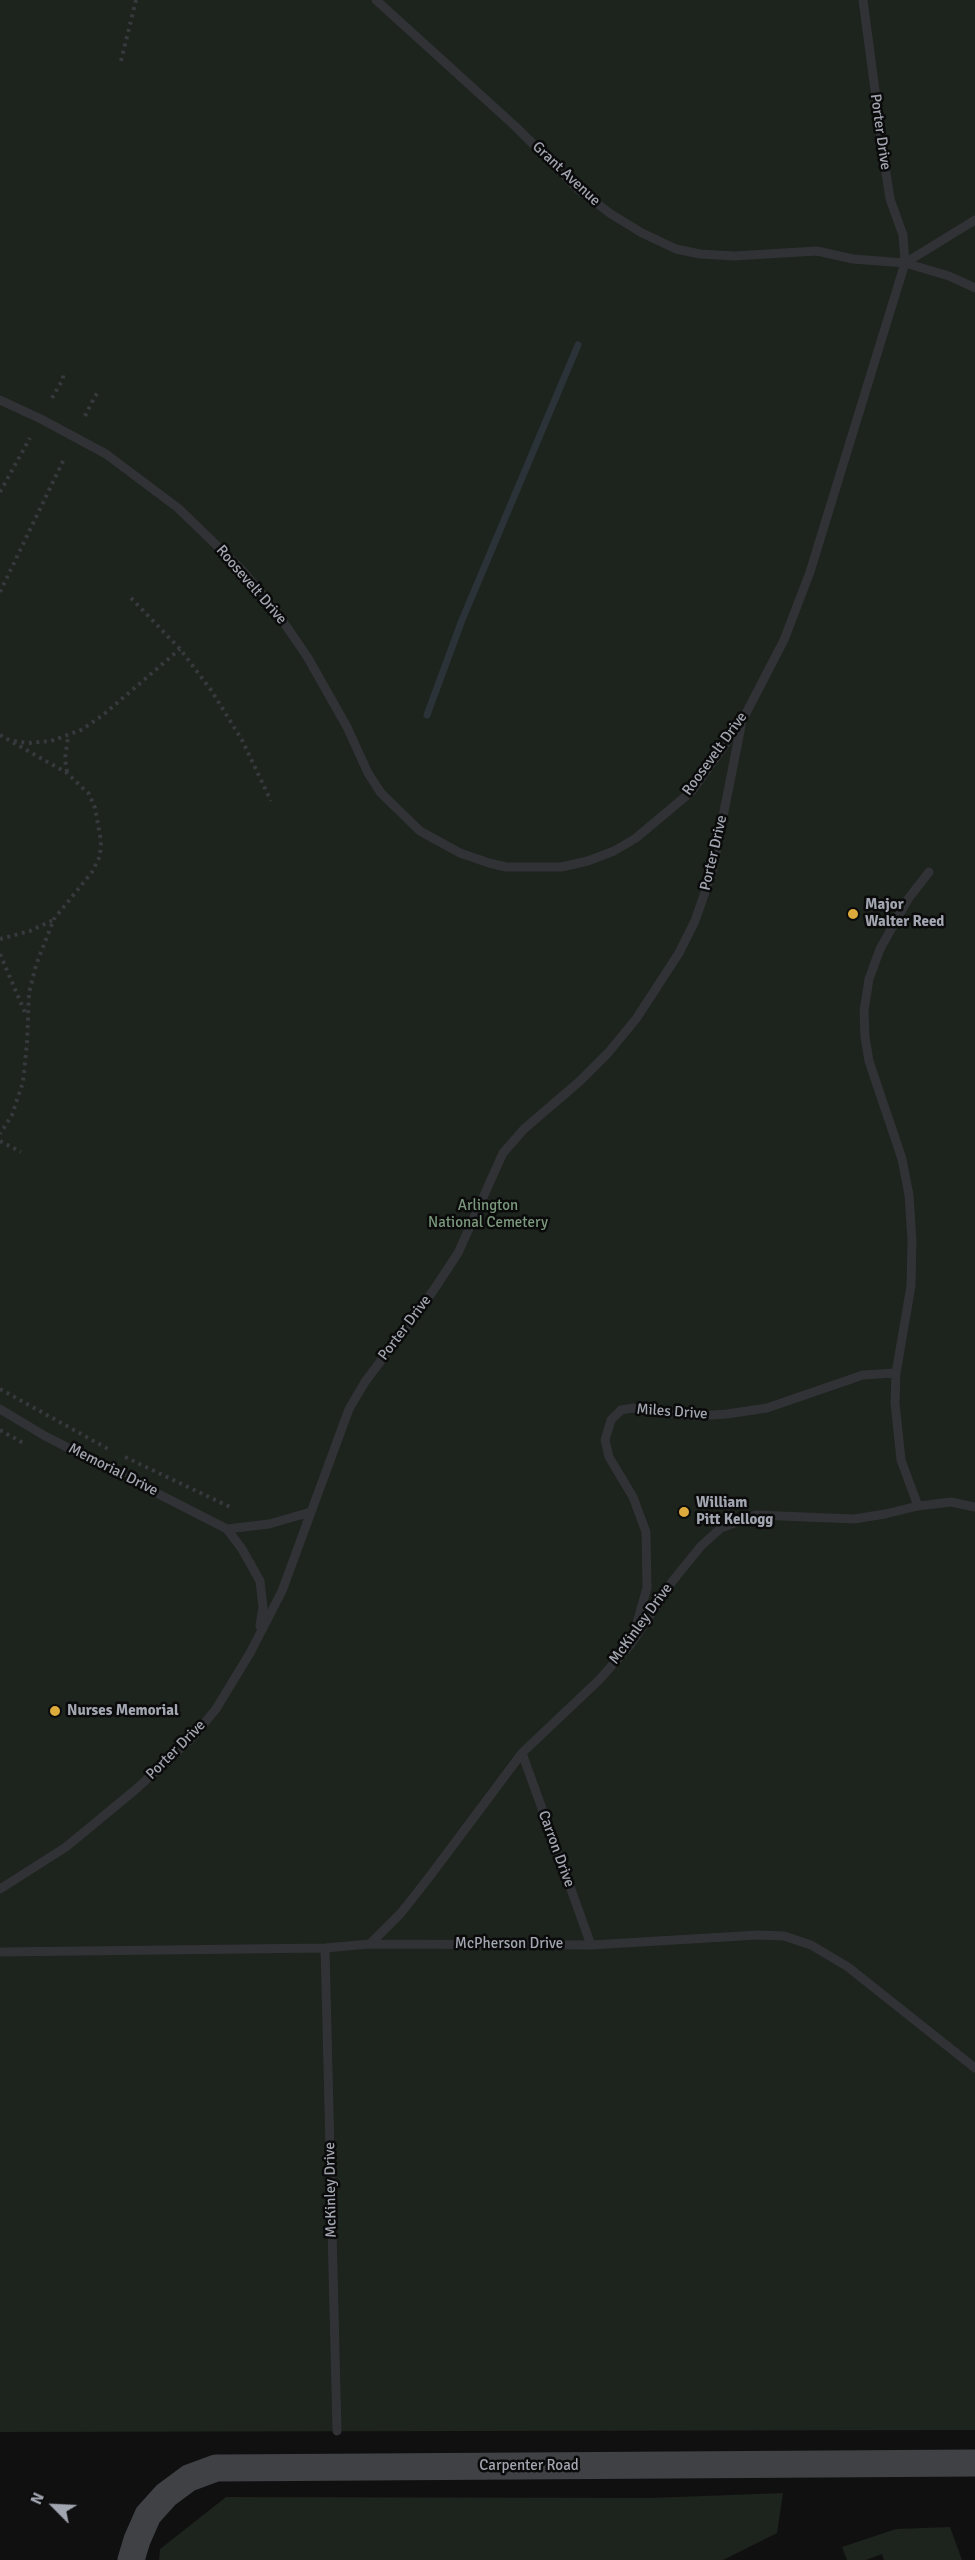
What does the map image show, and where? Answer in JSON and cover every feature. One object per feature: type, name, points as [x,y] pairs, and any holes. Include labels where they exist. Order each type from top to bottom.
[{"type":"street","name":"Carpenter Road","points":[[131,2560],[136,2540],[148,2516],[166,2495],[189,2478],[216,2468],[975,2463]]},
{"type":"lane","name":"Grant Avenue","points":[[376,0],[516,127],[579,190],[642,233],[676,249],[700,254],[734,256],[817,251],[853,259],[905,263]]},
{"type":"lane","name":"Porter Drive","points":[[863,0],[890,199],[903,235],[905,263]]},
{"type":"lane","points":[[905,263],[975,220]]},
{"type":"lane","points":[[905,263],[949,276],[975,288]]},
{"type":"lane","name":"Roosevelt Drive","points":[[0,400],[106,454],[178,508],[241,569],[276,611],[308,658],[347,727],[368,773],[381,793],[420,831],[460,853],[489,863],[542,869],[577,864],[614,851],[636,838],[692,791],[742,721],[784,640],[799,604],[905,263]]},
{"type":"lane","name":"Porter Drive","points":[[0,1889],[66,1846],[135,1790],[193,1737],[216,1709],[250,1653],[282,1591],[342,1425],[355,1398],[458,1253],[503,1153],[524,1129],[580,1081],[608,1053],[636,1019],[679,952],[695,921],[712,872],[742,721]]},
{"type":"lane","points":[[918,1506],[901,1460],[895,1403],[896,1373],[911,1286],[912,1240],[909,1195],[902,1159],[869,1061],[864,1011],[869,979],[880,950],[908,899],[929,872]]},
{"type":"lane","name":"Miles Drive","points":[[631,1644],[648,1588],[649,1557],[641,1514],[609,1457],[605,1440],[611,1420],[621,1410],[633,1408],[696,1416],[727,1414],[767,1407],[863,1375],[896,1373]]},
{"type":"lane","name":"Memorial Drive","points":[[0,1409],[45,1436],[227,1529],[242,1549],[260,1581],[263,1607],[258,1635]]},
{"type":"lane","name":"McKinley Drive","points":[[370,1944],[401,1913],[522,1753],[586,1693],[631,1644],[671,1583],[700,1546],[721,1528],[756,1515],[854,1519],[951,1502],[975,1507]]},
{"type":"lane","points":[[227,1529],[269,1524],[311,1512]]},
{"type":"lane","name":"Carron Drive","points":[[522,1753],[591,1945]]},
{"type":"lane","name":"McPherson Drive","points":[[0,1952],[325,1948],[370,1944],[591,1945],[758,1935],[784,1936],[811,1945],[848,1967],[975,2068]]},
{"type":"lane","name":"McKinley Drive","points":[[325,1948],[337,2431]]},
{"type":"path","points":[[121,62],[136,0]]},
{"type":"path","points":[[52,398],[63,379],[63,372]]},
{"type":"path","points":[[85,416],[100,391]]},
{"type":"path","points":[[0,492],[30,438]]},
{"type":"path","points":[[0,592],[65,457]]},
{"type":"path","points":[[131,598],[180,649],[211,690],[242,740],[271,801]]},
{"type":"path","points":[[11,740],[37,743],[68,736],[103,715],[180,649]]},
{"type":"path","points":[[0,735],[67,773],[89,794],[95,808],[101,841],[100,856],[92,872],[54,919],[36,965],[26,1016],[27,1043],[22,1082],[12,1115],[0,1134]]},
{"type":"path","points":[[67,773],[65,759],[68,736]]},
{"type":"path","points":[[0,939],[30,931],[54,919]]},
{"type":"path","points":[[0,954],[26,1016]]},
{"type":"path","points":[[0,1141],[21,1152]]},
{"type":"path","points":[[0,1389],[119,1455],[230,1507]]},
{"type":"green space","name":"Arlington National Cemetery","points":[[0,0],[975,0],[975,2430],[0,2432]]},
{"type":"green space","points":[[783,2493],[777,2533],[723,2560],[159,2560],[160,2549],[226,2497],[650,2498]]},
{"type":"green space","points":[[950,2527],[962,2560],[884,2560],[882,2554],[866,2560],[847,2560],[842,2547],[896,2529]]},
{"type":"waterway","points":[[427,715],[462,620],[578,345]]},
{"type":"place","name":"Major Walter Reed","points":[[853,914]]},
{"type":"place","name":"William Pitt Kellogg","points":[[684,1512]]},
{"type":"place","name":"Nurses Memorial","points":[[55,1711]]}]
